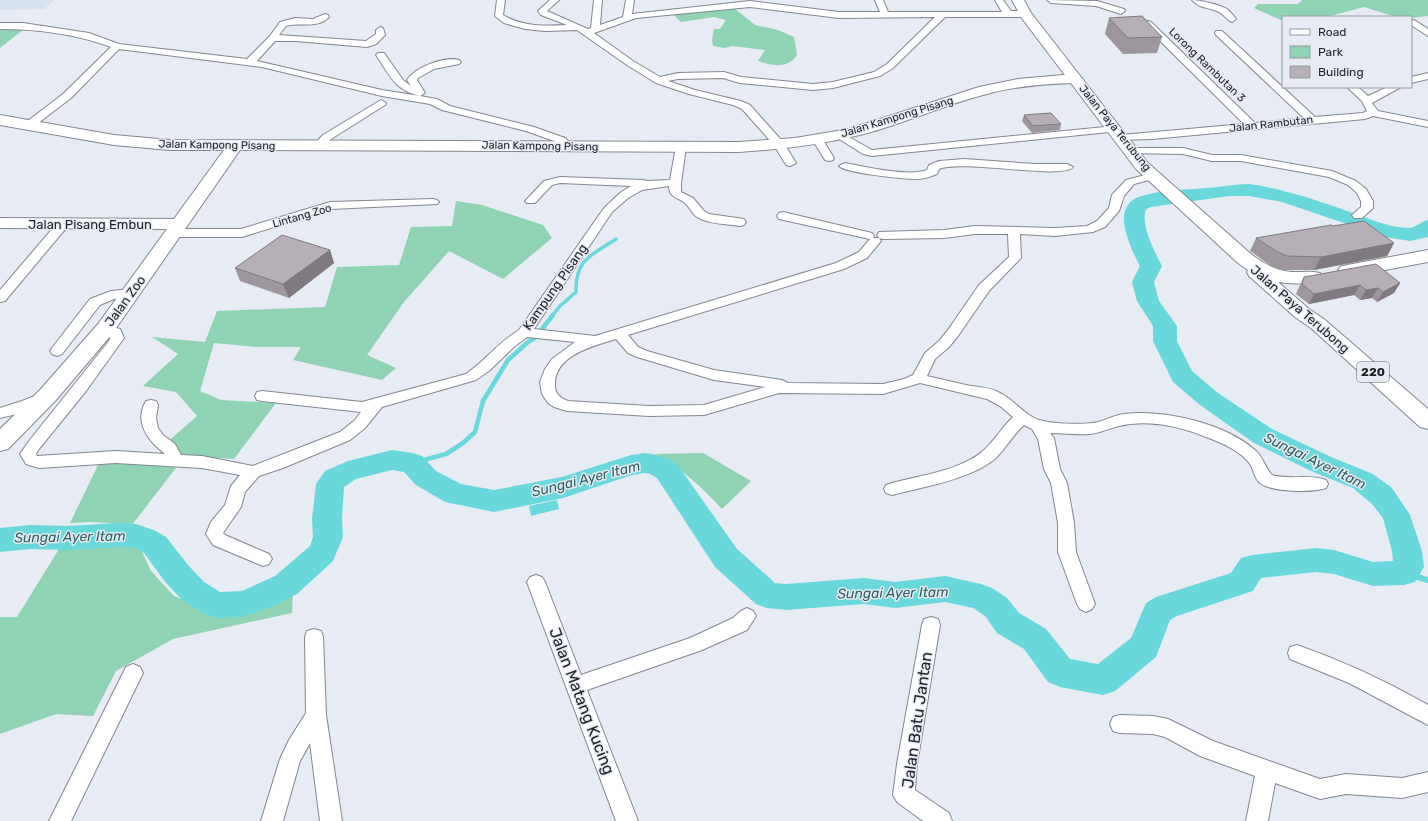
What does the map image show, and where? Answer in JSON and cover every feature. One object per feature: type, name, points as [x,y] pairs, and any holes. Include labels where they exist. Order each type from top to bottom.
[{"type":"main road","name":"Jalan Paya Terubung","points":[[1018,0],[1025,14],[1074,79],[1153,176],[1245,259]]},
{"type":"main road","name":"Jalan Kampong Pisang","points":[[0,120],[114,140],[191,146],[739,147],[779,144],[838,135],[872,127],[984,90],[1029,82],[1074,79]]},
{"type":"main road","points":[[191,146],[213,143],[270,142],[284,146]]},
{"type":"main road","name":"Jalan Zoo","points":[[0,443],[48,395],[105,329],[234,147]]},
{"type":"main road","name":"Jalan Pisang Embun","points":[[0,223],[176,228]]},
{"type":"main road","points":[[1245,259],[1269,274],[1285,278],[1313,277],[1428,256]]},
{"type":"main road","name":"Jalan Paya Terubong","points":[[1245,259],[1250,267],[1281,295],[1302,313],[1318,324],[1428,421]]},
{"type":"main road","name":"220","points":[[1313,277],[1293,282],[1284,287],[1286,291],[1318,324]]},
{"type":"street","points":[[501,0],[499,16],[506,21],[517,25],[588,30],[627,18],[749,2],[779,0]]},
{"type":"street","points":[[555,0],[542,11],[588,30],[630,63],[659,81],[692,92],[737,102],[746,107],[779,144],[790,163]]},
{"type":"street","points":[[588,30],[598,0]]},
{"type":"street","points":[[627,18],[630,0]]},
{"type":"street","points":[[687,10],[688,0]]},
{"type":"street","points":[[879,0],[885,15]]},
{"type":"street","points":[[999,0],[1008,14]]},
{"type":"street","points":[[1051,0],[1091,4],[1121,11]]},
{"type":"street","points":[[1091,4],[1102,0]]},
{"type":"street","points":[[749,2],[839,15],[1025,14]]},
{"type":"street","points":[[1196,12],[1200,2],[1223,10],[1232,19]]},
{"type":"street","points":[[659,81],[678,76],[724,75],[740,80],[813,87],[833,86],[877,74],[890,66],[942,15]]},
{"type":"street","points":[[250,62],[286,22],[295,20],[314,22],[325,17]]},
{"type":"street","name":"Lorong Rambutan 3","points":[[1146,22],[1251,126]]},
{"type":"street","points":[[1414,23],[1428,33]]},
{"type":"street","points":[[0,26],[23,26],[89,36],[117,46],[250,62],[382,93],[433,101]]},
{"type":"street","points":[[273,38],[296,38],[367,44],[373,42],[381,35],[380,30]]},
{"type":"street","points":[[1219,33],[1312,120]]},
{"type":"street","points":[[29,125],[67,96],[117,46]]},
{"type":"street","points":[[381,55],[399,82],[406,88],[419,92],[446,108],[530,128],[561,140],[564,142],[563,147]]},
{"type":"street","points":[[419,92],[412,80],[415,74],[434,67],[456,62]]},
{"type":"street","points":[[1412,80],[1428,76]]},
{"type":"street","points":[[1353,88],[1367,100],[1367,103],[1373,110],[1372,113],[1428,124]]},
{"type":"street","points":[[1367,100],[1394,88]]},
{"type":"street","points":[[317,146],[327,137],[381,103]]},
{"type":"street","name":"Jalan Rambutan","points":[[1122,139],[1365,116],[1372,113]]},
{"type":"street","points":[[838,135],[867,152],[872,153],[926,147],[1122,139],[1212,158],[1241,158],[1332,174],[1352,183],[1362,190],[1367,201],[1367,208],[1358,215]]},
{"type":"street","points":[[818,139],[829,158]]},
{"type":"street","points":[[926,147],[936,165]]},
{"type":"street","points":[[681,148],[675,183],[675,191],[677,194],[689,200],[700,214],[717,219],[740,222]]},
{"type":"street","points":[[936,165],[994,164],[1031,167],[1067,167]]},
{"type":"street","points":[[845,166],[897,174],[927,175],[933,172],[933,167],[936,165]]},
{"type":"street","points":[[783,216],[876,237],[944,234],[975,230],[1055,232],[1090,229],[1101,224],[1115,209],[1118,195],[1130,182],[1153,176]]},
{"type":"street","points":[[531,201],[548,183],[560,180],[648,183]]},
{"type":"street","name":"Kampung Pisang","points":[[262,396],[352,407],[376,404],[472,377],[482,370],[517,337],[535,333],[608,210],[628,191],[648,183],[675,183]]},
{"type":"street","name":"Lintang Zoo","points":[[176,228],[242,233],[330,206],[433,202]]},
{"type":"street","points":[[0,298],[63,224]]},
{"type":"street","points":[[919,378],[930,356],[944,344],[953,333],[984,288],[1015,258],[1014,231]]},
{"type":"street","points":[[876,237],[863,255],[856,260],[840,266],[580,345],[558,362],[550,374],[547,383],[548,393],[555,402],[567,406],[649,411],[704,410],[777,388],[883,389],[908,383],[919,378],[992,395],[1001,400],[1022,418],[1037,426],[1046,438],[1052,469],[1058,483],[1066,523],[1067,552],[1086,604]]},
{"type":"street","points":[[0,278],[17,278]]},
{"type":"street","points":[[57,351],[95,302],[111,295],[131,293]]},
{"type":"street","points":[[105,329],[115,332],[116,338],[114,343],[81,387],[34,444],[28,454],[32,461],[39,462],[116,457],[216,463],[253,472],[277,464],[345,436],[360,424],[376,404]]},
{"type":"street","points":[[535,333],[595,340]]},
{"type":"street","points":[[618,333],[634,350],[652,357],[714,375],[793,387]]},
{"type":"street","points":[[0,413],[27,405],[48,395]]},
{"type":"street","points":[[151,405],[148,418],[151,429],[158,439],[169,448],[176,460]]},
{"type":"street","points":[[892,489],[963,470],[982,460],[991,453],[1008,431],[1022,418]]},
{"type":"street","points":[[1037,426],[1095,428],[1114,422],[1143,418],[1184,424],[1229,441],[1242,448],[1259,464],[1266,479],[1270,482],[1298,485],[1320,484]]},
{"type":"street","points":[[0,426],[0,443]]},
{"type":"street","points":[[253,472],[237,490],[233,507],[216,527],[214,534],[219,540],[263,559]]},
{"type":"street","name":"Jalan Matang Kucing","points":[[536,582],[627,821]]},
{"type":"street","points":[[576,686],[695,644],[740,624],[748,616]]},
{"type":"street","name":"Jalan Batu Jantan","points":[[931,624],[907,764],[904,795],[941,821]]},
{"type":"street","points":[[314,637],[316,715],[331,821]]},
{"type":"street","points":[[1297,653],[1356,677],[1385,691],[1428,716]]},
{"type":"street","points":[[60,821],[133,673]]},
{"type":"street","points":[[272,821],[290,759],[316,715]]},
{"type":"street","points":[[1120,724],[1152,725],[1168,728],[1207,749],[1267,770],[1312,788],[1320,789],[1346,784],[1402,788],[1428,782]]},
{"type":"street","points":[[1257,821],[1267,770]]},
{"type":"shaded area","points":[[0,0],[54,0],[44,9],[0,10]]},
{"type":"green space","points":[[1302,0],[1428,0],[1428,16],[1412,18],[1412,16],[1393,16],[1364,7],[1330,16],[1282,16],[1282,21],[1254,8],[1258,4],[1298,4]]},
{"type":"green space","points":[[734,8],[755,25],[778,30],[794,37],[797,55],[789,63],[774,65],[763,63],[758,61],[765,50],[733,46],[724,48],[713,46],[712,40],[714,29],[720,29],[726,20],[714,17],[681,22],[674,15]]},
{"type":"green space","points":[[0,28],[24,29],[0,48]]},
{"type":"green space","points":[[456,201],[482,205],[543,225],[552,238],[503,279],[449,251],[404,302],[367,355],[396,368],[382,380],[293,360],[301,347],[257,347],[214,343],[200,391],[221,400],[276,403],[234,459],[185,456],[132,525],[93,522],[70,523],[100,461],[152,462],[172,438],[197,416],[176,392],[143,386],[178,354],[152,337],[205,342],[217,311],[325,307],[337,267],[399,265],[411,227],[452,226]]},
{"type":"green space","points":[[703,453],[751,481],[722,509],[691,479],[656,454]]},
{"type":"green space","points":[[126,544],[139,545],[151,571],[174,596],[208,610],[228,613],[259,606],[293,589],[292,613],[173,639],[116,671],[93,716],[56,714],[0,734],[0,617],[17,617],[59,549]]},
{"type":"water","points":[[557,500],[559,509],[531,516],[529,506]]},
{"type":"building","points":[[1142,16],[1162,37],[1128,38],[1109,18]]},
{"type":"building","points":[[1051,113],[1061,124],[1033,126],[1024,115]]},
{"type":"building","points":[[1364,221],[1394,243],[1321,257],[1287,256],[1256,238],[1331,225],[1333,226]]},
{"type":"building","points":[[282,235],[330,250],[283,284],[235,268]]},
{"type":"building","points":[[1376,264],[1400,283],[1383,292],[1378,288],[1366,290],[1360,285],[1314,294],[1302,284],[1304,277]]},
{"type":"waterway","name":"Sungai Ayer Itam","points":[[0,540],[30,537],[67,538],[118,535],[136,536],[146,539],[155,545],[177,574],[193,591],[216,605],[243,604],[267,595],[286,585],[322,553],[328,537],[327,519],[330,484],[335,478],[348,471],[392,460],[412,463],[426,478],[455,494],[494,501],[563,487],[631,465],[645,463],[657,465],[667,471],[726,558],[767,595],[786,597],[864,591],[895,595],[945,589],[981,597],[996,607],[1008,623],[1035,639],[1060,672],[1103,680],[1144,647],[1157,612],[1167,606],[1242,582],[1252,567],[1316,560],[1334,562],[1373,574],[1404,573],[1409,567],[1407,551],[1396,515],[1382,496],[1363,481],[1321,464],[1263,436],[1209,399],[1182,376],[1165,341],[1165,326],[1148,301],[1143,282],[1151,266],[1136,228],[1135,212],[1137,207],[1151,201],[1229,190],[1249,190],[1289,198],[1372,227],[1398,234],[1420,232],[1428,226]]},
{"type":"waterway","name":"Sungai Ayer Itam","points":[[552,316],[560,306],[576,292],[576,281],[578,272],[582,265],[593,254],[616,239]]},
{"type":"waterway","name":"Sungai Ayer Itam","points":[[412,463],[446,454],[463,443],[475,432],[483,401],[508,360],[528,342],[535,338],[553,315]]},
{"type":"waterway","points":[[1404,573],[1428,580]]}]
